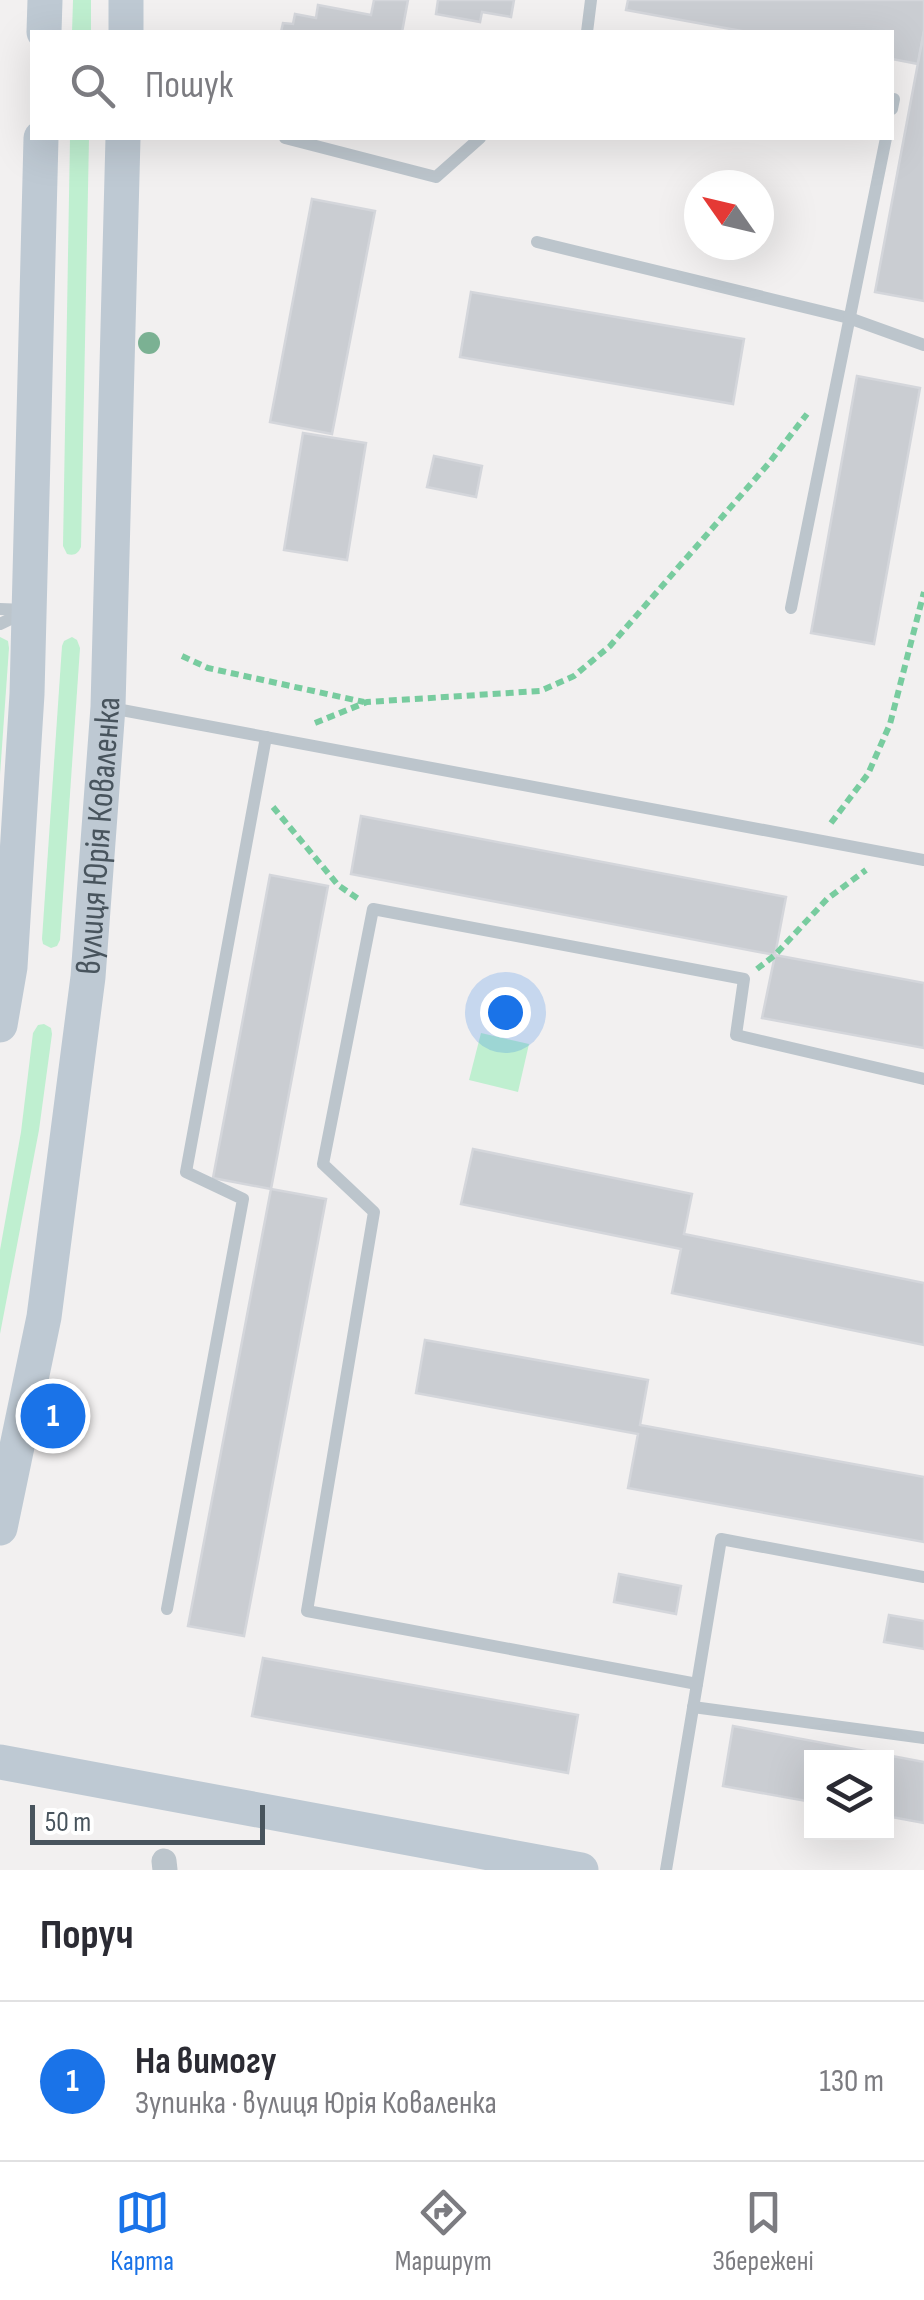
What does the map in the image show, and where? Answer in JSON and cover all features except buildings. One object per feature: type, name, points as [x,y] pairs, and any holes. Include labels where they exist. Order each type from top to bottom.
[{"type":"street","points":[[44,30],[45,0]]},
{"type":"street","points":[[126,0],[126,30]]},
{"type":"street","points":[[1,1016],[10,967],[27,694],[10,614],[42,140]]},
{"type":"street","name":"вулиця Юрія Коваленка","points":[[0,1528],[44,1317],[88,977],[108,707],[124,140]]},
{"type":"street","points":[[0,1762],[580,1870]]},
{"type":"lane","points":[[586,30],[591,0]]},
{"type":"lane","points":[[293,140],[436,177],[478,140]]},
{"type":"lane","points":[[791,608],[886,140]]},
{"type":"lane","points":[[537,242],[849,318],[924,345]]},
{"type":"lane","points":[[108,707],[924,860]]},
{"type":"lane","points":[[167,1609],[244,1199],[186,1172],[266,738]]},
{"type":"lane","points":[[697,1684],[307,1611],[374,1212],[323,1164],[373,909],[744,979],[736,1036],[924,1080]]},
{"type":"lane","points":[[666,1870],[721,1539],[924,1577]]},
{"type":"lane","points":[[693,1707],[924,1738]]},
{"type":"path","points":[[182,656],[208,668],[366,702],[540,691],[574,676],[610,646],[769,463],[838,372]]},
{"type":"path","points":[[819,841],[868,774],[890,724],[924,592]]},
{"type":"path","points":[[266,738],[366,702]]},
{"type":"path","points":[[257,788],[338,885],[373,909]]},
{"type":"path","points":[[744,979],[774,955],[827,900],[888,854]]},
{"type":"green space","points":[[73,0],[91,0],[91,30],[72,30]]},
{"type":"green space","points":[[70,140],[89,140],[81,547],[72,555],[63,546]]},
{"type":"green space","points":[[0,637],[8,641],[9,648],[0,775]]},
{"type":"green space","points":[[72,637],[80,648],[60,940],[51,948],[42,939],[62,646]]},
{"type":"green space","points":[[44,1024],[52,1034],[39,1130],[0,1334],[0,1250],[21,1132],[33,1033],[38,1025]]},
{"type":"green space","points":[[481,1033],[529,1044],[518,1092],[469,1080]]},
{"type":"place","name":"На вимогу","points":[[53,1416]]}]
